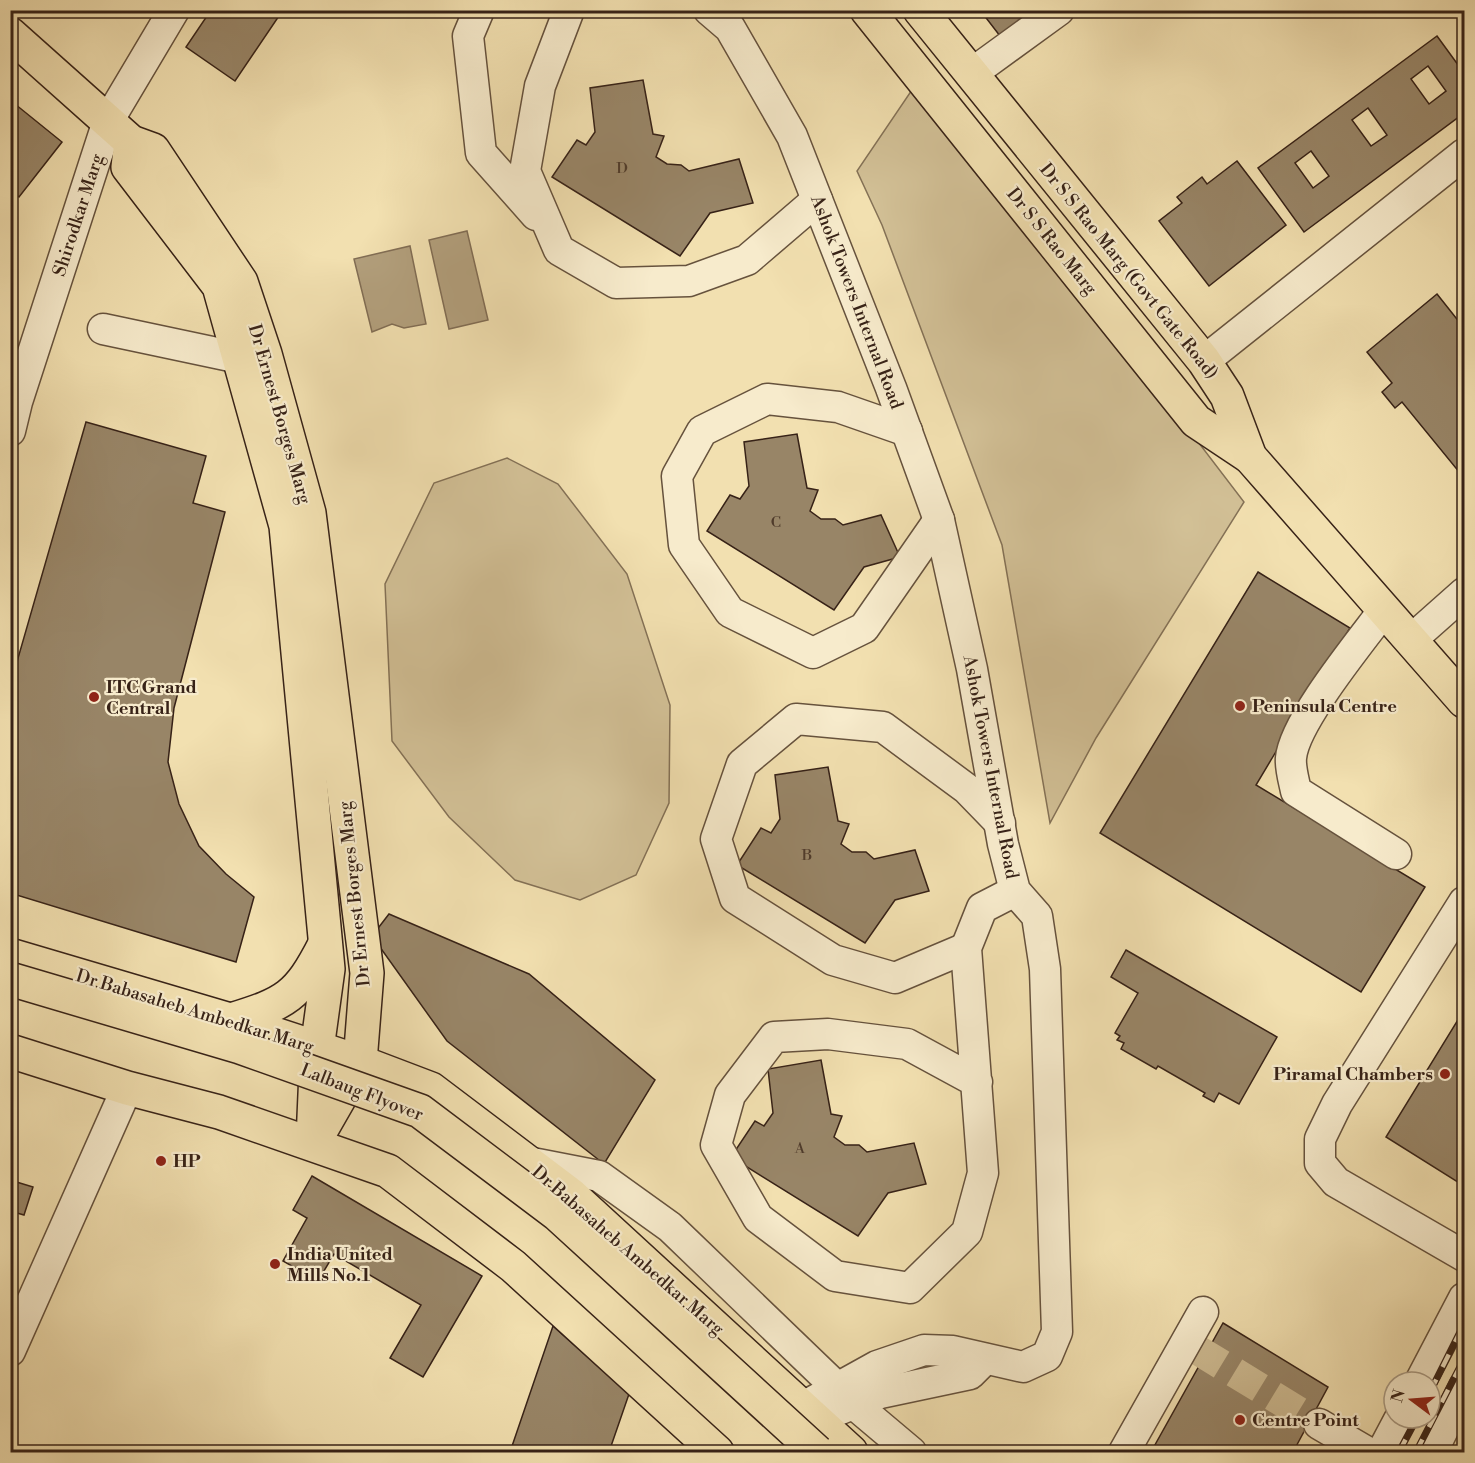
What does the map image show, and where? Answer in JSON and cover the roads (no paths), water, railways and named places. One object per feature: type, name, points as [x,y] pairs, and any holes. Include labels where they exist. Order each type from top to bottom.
[{"type":"main road","name":"Dr S S Rao Marg","points":[[867,10],[1196,421],[1250,457]]},
{"type":"main road","name":"Dr S S Rao Marg (Govt Gate Road)","points":[[920,10],[1204,361],[1227,396],[1250,457],[1464,701]]},
{"type":"main road","points":[[10,34],[120,132]]},
{"type":"main road","name":"Dr Ernest Borges Marg","points":[[120,132],[128,167],[219,286],[252,356],[269,417],[286,526],[326,957],[317,1049],[313,1144]]},
{"type":"main road","name":"Dr Ernest Borges Marg","points":[[269,417],[309,513],[367,973],[360,1062],[313,1144]]},
{"type":"main road","name":"Dr Babasaheb Ambedkar Marg","points":[[10,955],[231,1020],[360,1062],[431,1089],[571,1196],[851,1452]]},
{"type":"main road","points":[[231,1020],[272,1008],[293,994],[326,957],[367,973]]},
{"type":"main road","name":"Lalbaug Flyover","points":[[10,979],[240,1047],[420,1111],[557,1214],[817,1452]]},
{"type":"main road","name":"Lalbaug Flyover","points":[[10,997],[245,1066],[419,1127],[549,1226],[796,1452]]},
{"type":"main road","points":[[10,1051],[127,1088],[219,1112],[388,1172],[513,1266],[717,1452]]},
{"type":"street","name":"Shirodkar Marg","points":[[10,431],[14,399],[120,132],[174,10]]},
{"type":"street","points":[[479,10],[468,36],[481,153],[552,233]]},
{"type":"street","points":[[569,10],[540,86],[525,171],[559,250],[616,283],[689,281],[747,260],[817,200]]},
{"type":"street","name":"Ashok Towers Internal Road","points":[[709,10],[730,28],[792,136],[907,430],[939,520],[972,669],[999,823],[1015,891],[1037,916],[1045,969],[1057,1332],[1047,1356],[1023,1367],[952,1351],[924,1350],[877,1366],[846,1396],[809,1413]]},
{"type":"street","points":[[971,74],[1059,10]]},
{"type":"street","points":[[1204,361],[1464,154]]},
{"type":"street","points":[[104,329],[252,356]]},
{"type":"street","points":[[907,430],[838,407],[767,399],[702,431],[677,476],[684,545],[730,612],[813,653],[864,628],[939,520]]},
{"type":"street","points":[[1411,640],[1464,593]]},
{"type":"street","points":[[1384,610],[1320,696],[1298,736],[1291,759],[1296,790],[1396,854]]},
{"type":"street","points":[[966,948],[895,978],[833,960],[735,898],[716,838],[742,765],[796,719],[883,727],[968,789],[999,823]]},
{"type":"street","points":[[977,1082],[907,1044],[828,1034],[774,1037],[730,1095],[716,1145],[758,1218],[835,1276],[910,1288],[967,1232],[983,1173],[977,1082],[966,948],[982,908],[1015,891]]},
{"type":"street","points":[[1464,903],[1337,1104],[1320,1139],[1320,1163],[1336,1182],[1464,1256]]},
{"type":"street","points":[[14,1335],[127,1088]]},
{"type":"street","points":[[527,1162],[599,1176],[670,1227],[846,1396],[911,1452]]},
{"type":"street","points":[[1425,1370],[1464,1298]]},
{"type":"street","points":[[1124,1452],[1191,1346],[1203,1312]]},
{"type":"street","points":[[1432,1452],[1464,1387]]},
{"type":"street","points":[[1382,1452],[1394,1430]]},
{"type":"street","points":[[1322,1436],[1367,1452]]},
{"type":"tunnel","points":[[1196,1349],[1319,1424]]},
{"type":"railway","points":[[1441,1370],[1464,1324]]},
{"type":"railway","points":[[1416,1452],[1464,1359]]},
{"type":"railway","points":[[1399,1452],[1411,1430]]},
{"type":"place","name":"ITC Grand Central","points":[[94,697]]},
{"type":"place","name":"Peninsula Centre","points":[[1240,706]]},
{"type":"place","name":"Piramal Chambers","points":[[1445,1074]]},
{"type":"place","name":"HP","points":[[161,1161]]},
{"type":"place","name":"India United Mills No.1","points":[[275,1264]]},
{"type":"place","name":"Centre Point","points":[[1240,1420]]}]
